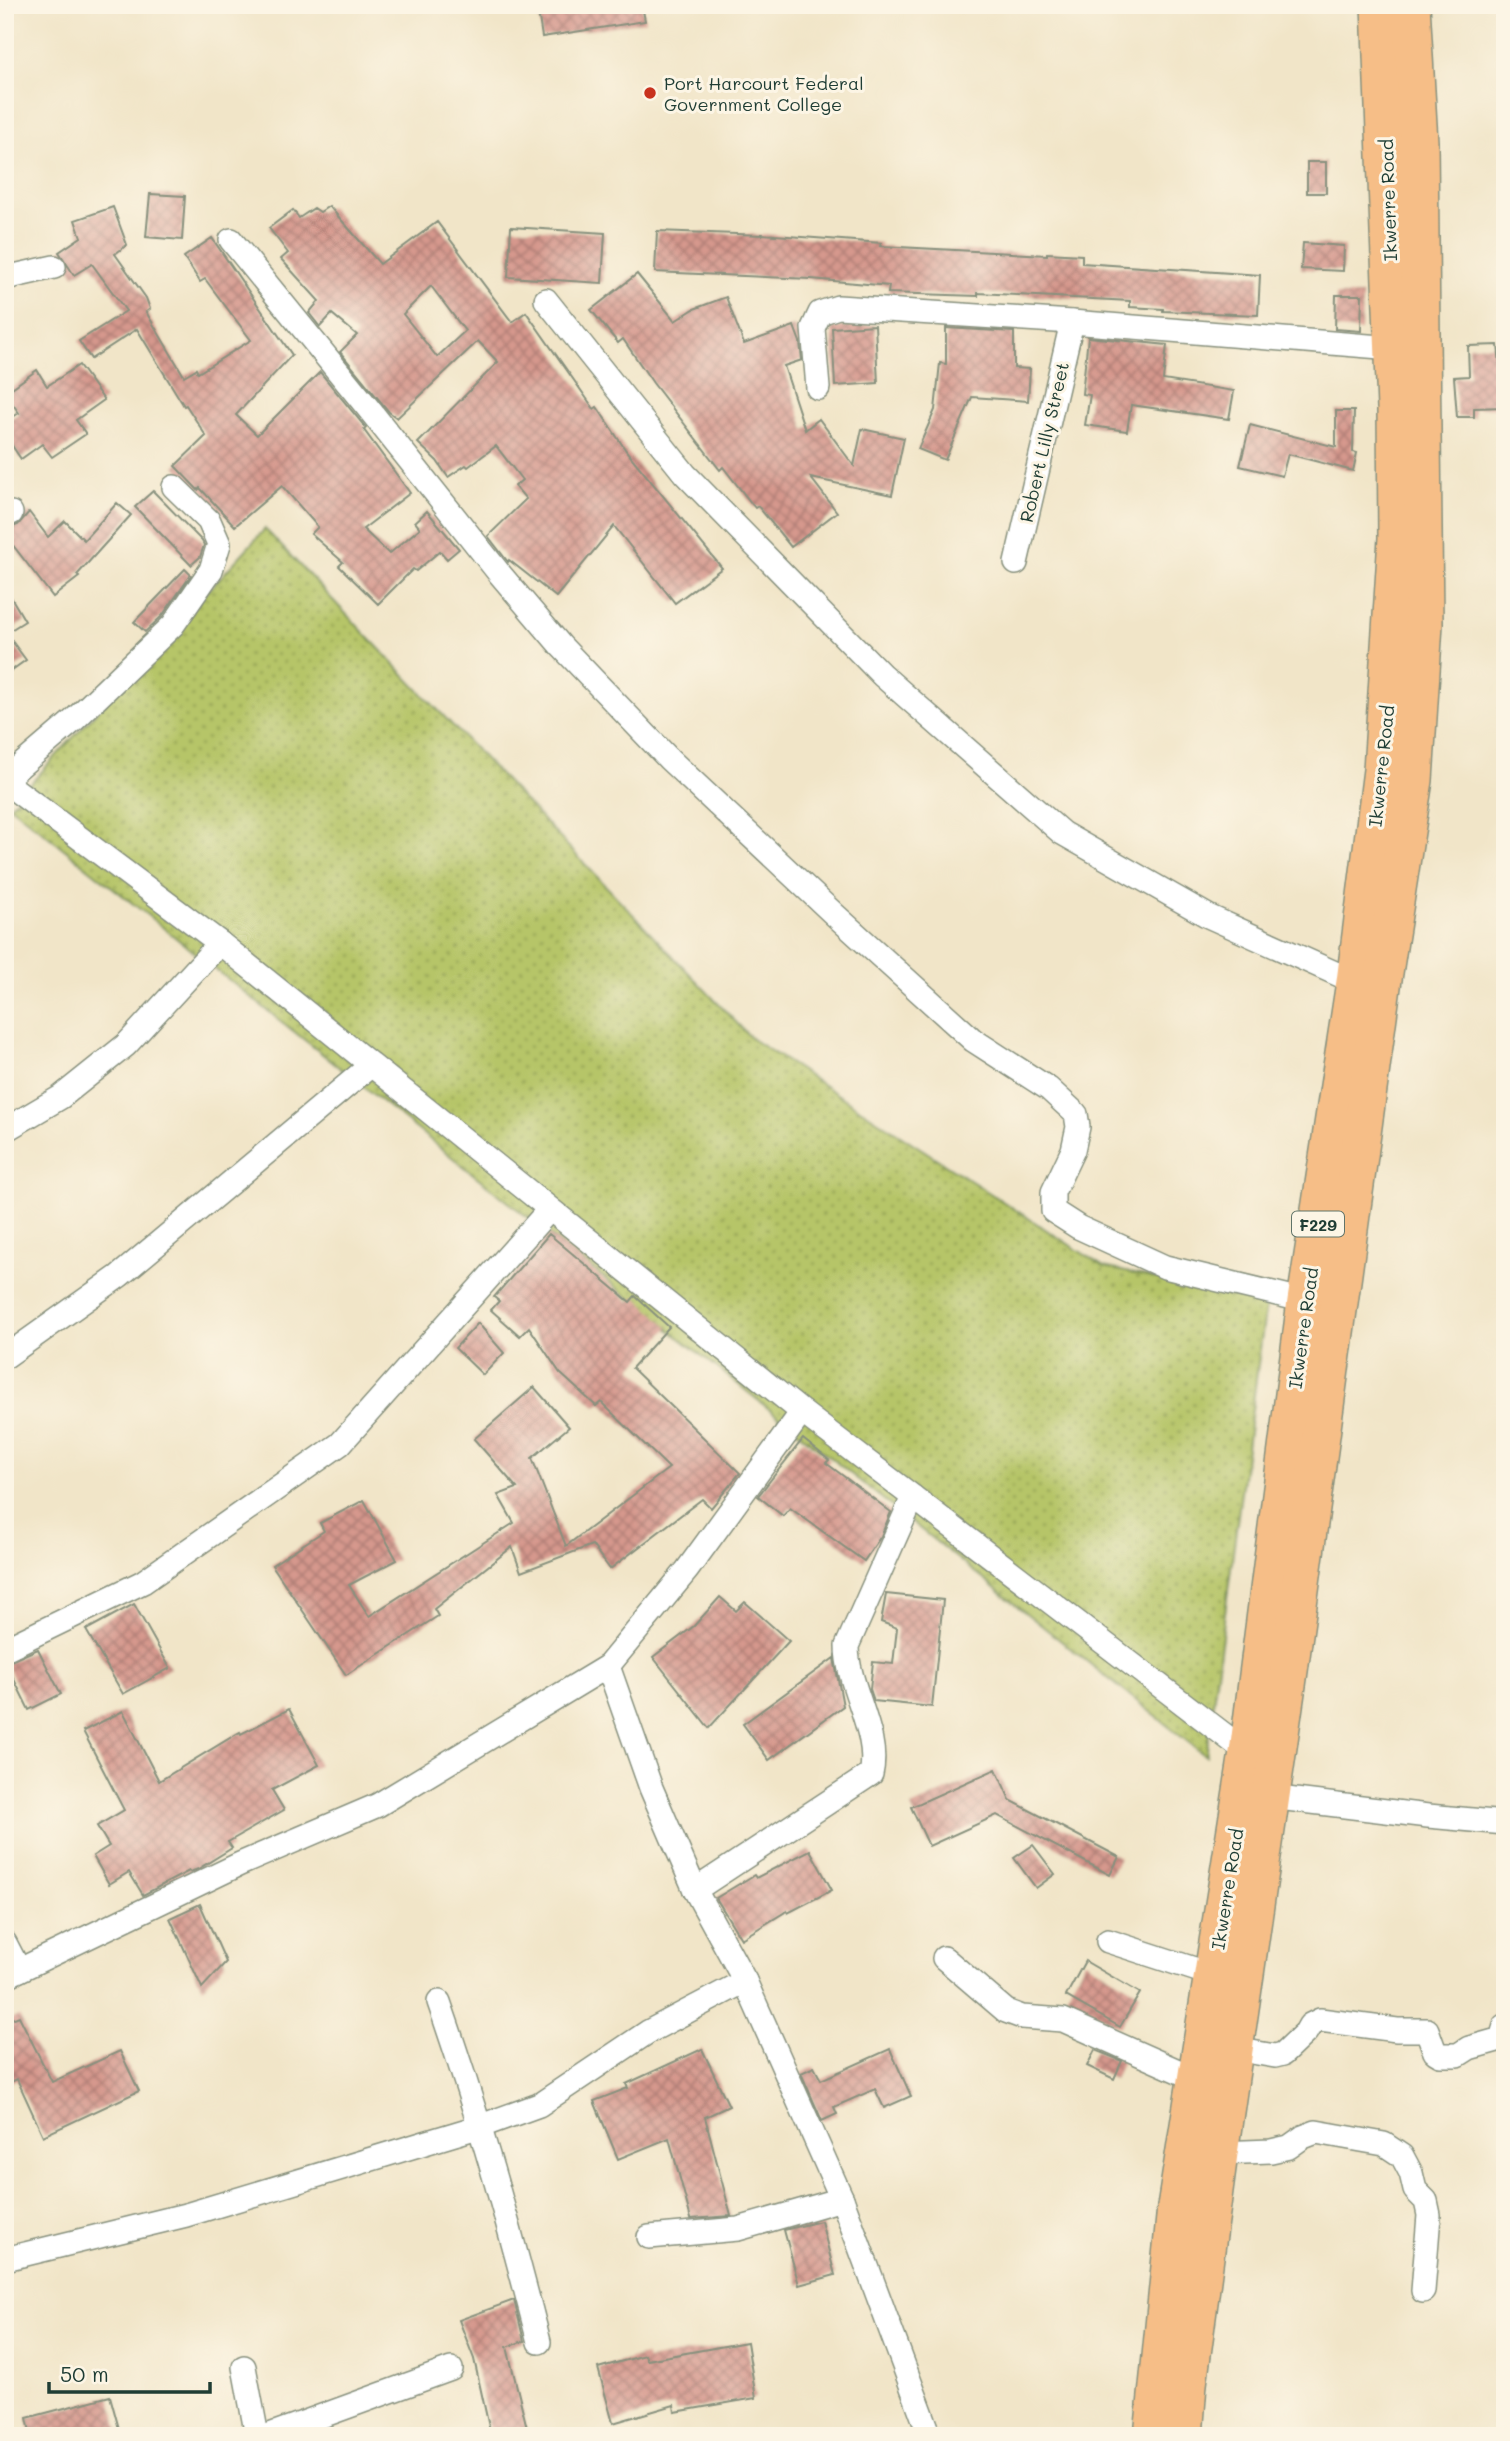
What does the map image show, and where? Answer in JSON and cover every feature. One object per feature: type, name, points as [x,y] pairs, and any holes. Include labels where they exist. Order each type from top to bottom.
[{"type":"main road","name":"Ikwerre Road","points":[[1153,2436],[1176,2207],[1248,1753],[1306,1301],[1355,982],[1382,770],[1397,538],[1396,408],[1380,5]]},
{"type":"main road","name":"Ikwerre Road","points":[[1184,2436],[1188,2384],[1219,2153],[1415,767],[1424,624],[1419,142],[1411,5]]},
{"type":"street","points":[[231,240],[499,573],[561,646],[669,759],[973,1040],[1049,1089],[1076,1114],[1078,1127],[1073,1150],[1053,1192],[1053,1211],[1079,1227],[1165,1267],[1306,1301]]},
{"type":"street","points":[[5,278],[54,267]]},
{"type":"street","points":[[546,300],[685,474],[882,675],[1062,833],[1208,916],[1355,982]]},
{"type":"street","points":[[818,388],[813,328],[820,313],[838,307],[1072,321],[1394,348]]},
{"type":"street","name":"Robert Lilly Street","points":[[1016,563],[1072,321]]},
{"type":"street","points":[[174,487],[209,521],[219,544],[211,570],[173,625],[74,720],[5,780],[220,943],[802,1412],[1248,1753]]},
{"type":"street","points":[[5,1130],[61,1097],[126,1045],[220,943]]},
{"type":"street","points":[[5,1357],[119,1276],[370,1066]]},
{"type":"street","points":[[5,1649],[143,1582],[340,1444],[550,1210]]},
{"type":"street","points":[[5,1943],[12,1973],[240,1864],[378,1805],[608,1666],[687,1570],[802,1412]]},
{"type":"street","points":[[695,1890],[871,1773],[874,1762],[871,1745],[847,1662],[848,1646],[913,1497]]},
{"type":"street","points":[[608,1666],[651,1788],[695,1890],[745,1981],[842,2199],[930,2436]]},
{"type":"street","points":[[1270,1797],[1505,1823]]},
{"type":"street","points":[[1108,1941],[1213,1975]]},
{"type":"street","points":[[944,1958],[1006,2011],[1022,2017],[1063,2020],[1196,2079]]},
{"type":"street","points":[[5,2259],[186,2215],[481,2126],[538,2105],[648,2032],[745,1981]]},
{"type":"street","points":[[439,2002],[481,2126],[539,2342]]},
{"type":"street","points":[[1234,2049],[1275,2056],[1283,2054],[1310,2025],[1320,2020],[1427,2030],[1436,2052],[1440,2055],[1458,2055],[1469,2048],[1501,2039],[1505,2026]]},
{"type":"street","points":[[1219,2153],[1271,2151],[1289,2147],[1316,2132],[1384,2144],[1402,2156],[1411,2173],[1415,2190],[1426,2200],[1429,2215],[1423,2291]]},
{"type":"street","points":[[649,2237],[738,2229],[842,2199]]},
{"type":"street","points":[[244,2367],[257,2436]]},
{"type":"street","points":[[267,2436],[451,2369]]},
{"type":"green space","points":[[265,529],[752,1039],[1104,1267],[1266,1304],[1206,1756],[10,806]]},
{"type":"building","points":[[537,5],[642,5],[645,21],[542,37]]},
{"type":"building","points":[[1307,162],[1326,162],[1326,193],[1307,193]]},
{"type":"building","points":[[150,194],[185,196],[182,240],[146,237]]},
{"type":"building","points":[[329,206],[380,264],[437,222],[512,322],[526,312],[594,409],[597,407],[627,452],[722,568],[675,603],[614,526],[556,597],[509,560],[508,562],[488,536],[526,499],[515,486],[522,480],[496,446],[468,467],[466,465],[448,477],[437,461],[418,443],[498,362],[478,341],[397,418],[389,412],[340,352],[357,335],[332,314],[320,327],[309,313],[319,301],[281,259],[288,253],[269,228],[293,210],[299,218],[314,208],[320,212]],"holes":[[[431,286],[465,331],[437,357],[403,314]]]},
{"type":"building","points":[[113,207],[127,245],[115,254],[146,298],[150,309],[146,312],[184,376],[196,369],[198,373],[251,340],[205,279],[200,282],[184,257],[212,238],[292,355],[236,415],[257,435],[320,372],[366,428],[364,430],[410,493],[363,529],[389,554],[420,528],[415,522],[427,511],[459,549],[447,559],[440,551],[416,571],[413,569],[378,604],[339,566],[343,562],[311,534],[318,527],[282,486],[235,526],[200,488],[198,490],[175,466],[206,436],[186,405],[184,406],[137,329],[91,359],[79,341],[126,311],[92,264],[74,275],[59,252],[81,237],[75,220]]},
{"type":"building","points":[[511,227],[605,233],[602,283],[508,277]]},
{"type":"building","points":[[657,231],[762,234],[881,243],[880,246],[1082,255],[1082,263],[1260,275],[1258,315],[1163,311],[1130,307],[1130,301],[978,293],[978,296],[888,293],[889,286],[811,279],[655,272]]},
{"type":"building","points":[[1303,243],[1344,246],[1343,271],[1301,269]]},
{"type":"building","points":[[637,274],[675,321],[694,309],[726,297],[744,344],[794,326],[800,342],[802,360],[784,366],[805,430],[819,419],[854,466],[862,429],[904,438],[892,495],[811,478],[837,512],[791,547],[758,506],[755,508],[723,467],[720,470],[623,339],[618,343],[591,310]]},
{"type":"building","points":[[1336,295],[1362,295],[1361,331],[1335,329]]},
{"type":"building","points":[[875,325],[878,383],[835,386],[832,328]]},
{"type":"building","points":[[946,328],[1014,332],[1014,368],[1030,369],[1028,401],[972,397],[945,460],[918,449],[935,410],[940,363],[946,364]]},
{"type":"building","points":[[1088,337],[1167,345],[1163,380],[1234,391],[1229,419],[1131,405],[1127,431],[1085,425],[1090,395],[1082,394]]},
{"type":"building","points":[[1498,345],[1500,365],[1505,364],[1505,407],[1474,408],[1474,417],[1457,417],[1454,377],[1469,376],[1468,346]]},
{"type":"building","points":[[79,365],[104,400],[76,420],[86,434],[52,457],[42,444],[21,459],[5,435],[5,422],[19,413],[5,393],[37,370],[47,386]]},
{"type":"building","points":[[1336,411],[1354,411],[1353,452],[1357,453],[1353,471],[1288,454],[1282,476],[1240,466],[1250,425],[1336,447]]},
{"type":"building","points":[[153,491],[202,541],[204,545],[200,557],[191,565],[135,507]]},
{"type":"building","points":[[117,503],[131,515],[77,575],[79,577],[53,597],[5,535],[5,530],[18,525],[29,512],[48,537],[65,521],[84,540]]},
{"type":"building","points":[[185,569],[191,575],[162,616],[145,632],[134,622]]},
{"type":"building","points":[[5,587],[25,621],[6,633],[26,660],[5,675]]},
{"type":"building","points":[[549,1234],[630,1302],[635,1296],[669,1327],[632,1368],[740,1473],[711,1508],[702,1499],[610,1569],[592,1545],[521,1572],[512,1547],[434,1609],[438,1616],[346,1675],[272,1565],[324,1531],[320,1523],[364,1500],[397,1560],[349,1585],[369,1616],[514,1523],[498,1495],[517,1488],[474,1439],[534,1387],[569,1427],[532,1458],[566,1546],[669,1468],[601,1402],[596,1406],[560,1373],[529,1327],[520,1336],[491,1310],[499,1301],[494,1297]]},
{"type":"building","points":[[478,1323],[504,1353],[483,1375],[455,1348]]},
{"type":"building","points":[[803,1439],[829,1460],[826,1463],[891,1512],[881,1536],[864,1561],[790,1508],[783,1516],[758,1496]]},
{"type":"building","points":[[886,1594],[943,1600],[932,1707],[874,1701],[870,1689],[873,1662],[893,1664],[897,1628],[881,1622]]},
{"type":"building","points":[[720,1597],[736,1611],[745,1602],[789,1641],[709,1728],[653,1657],[694,1626]]},
{"type":"building","points":[[134,1604],[170,1668],[123,1694],[86,1630]]},
{"type":"building","points":[[38,1649],[61,1694],[29,1710],[6,1663]]},
{"type":"building","points":[[834,1658],[843,1706],[769,1760],[743,1724]]},
{"type":"building","points":[[289,1709],[319,1765],[272,1790],[284,1810],[228,1842],[232,1848],[198,1869],[143,1895],[129,1872],[109,1884],[93,1856],[109,1846],[97,1826],[124,1810],[83,1731],[123,1711],[159,1781],[240,1732],[241,1734]]},
{"type":"building","points":[[996,1769],[1010,1800],[1119,1857],[1110,1875],[997,1815],[929,1846],[911,1807]]},
{"type":"building","points":[[1033,1845],[1055,1874],[1036,1888],[1014,1858]]},
{"type":"building","points":[[810,1850],[832,1890],[788,1913],[787,1911],[741,1939],[716,1898],[754,1875],[756,1878]]},
{"type":"building","points":[[200,1904],[226,1962],[202,1988],[170,1918]]},
{"type":"building","points":[[1085,1961],[1140,1993],[1120,2027],[1066,1996]]},
{"type":"building","points":[[19,2016],[52,2082],[120,2051],[139,2091],[43,2136],[17,2079],[5,2085],[5,2022]]},
{"type":"building","points":[[702,2049],[729,2106],[705,2117],[731,2216],[691,2219],[669,2138],[618,2159],[594,2101],[628,2088],[626,2084]]},
{"type":"building","points":[[890,2049],[911,2096],[884,2108],[875,2089],[834,2107],[837,2114],[822,2121],[801,2073],[814,2067],[821,2080]]},
{"type":"building","points":[[1095,2050],[1122,2061],[1114,2079],[1087,2066]]},
{"type":"building","points":[[821,2221],[835,2275],[799,2285],[784,2230]]},
{"type":"building","points":[[514,2300],[524,2341],[507,2347],[529,2436],[491,2436],[474,2359],[459,2320]]},
{"type":"building","points":[[747,2342],[756,2398],[675,2412],[674,2405],[613,2423],[598,2368],[645,2355],[647,2360]]},
{"type":"building","points":[[110,2396],[121,2436],[31,2436],[27,2418]]},
{"type":"place","name":"Port Harcourt Federal Government College","points":[[650,93]]}]
